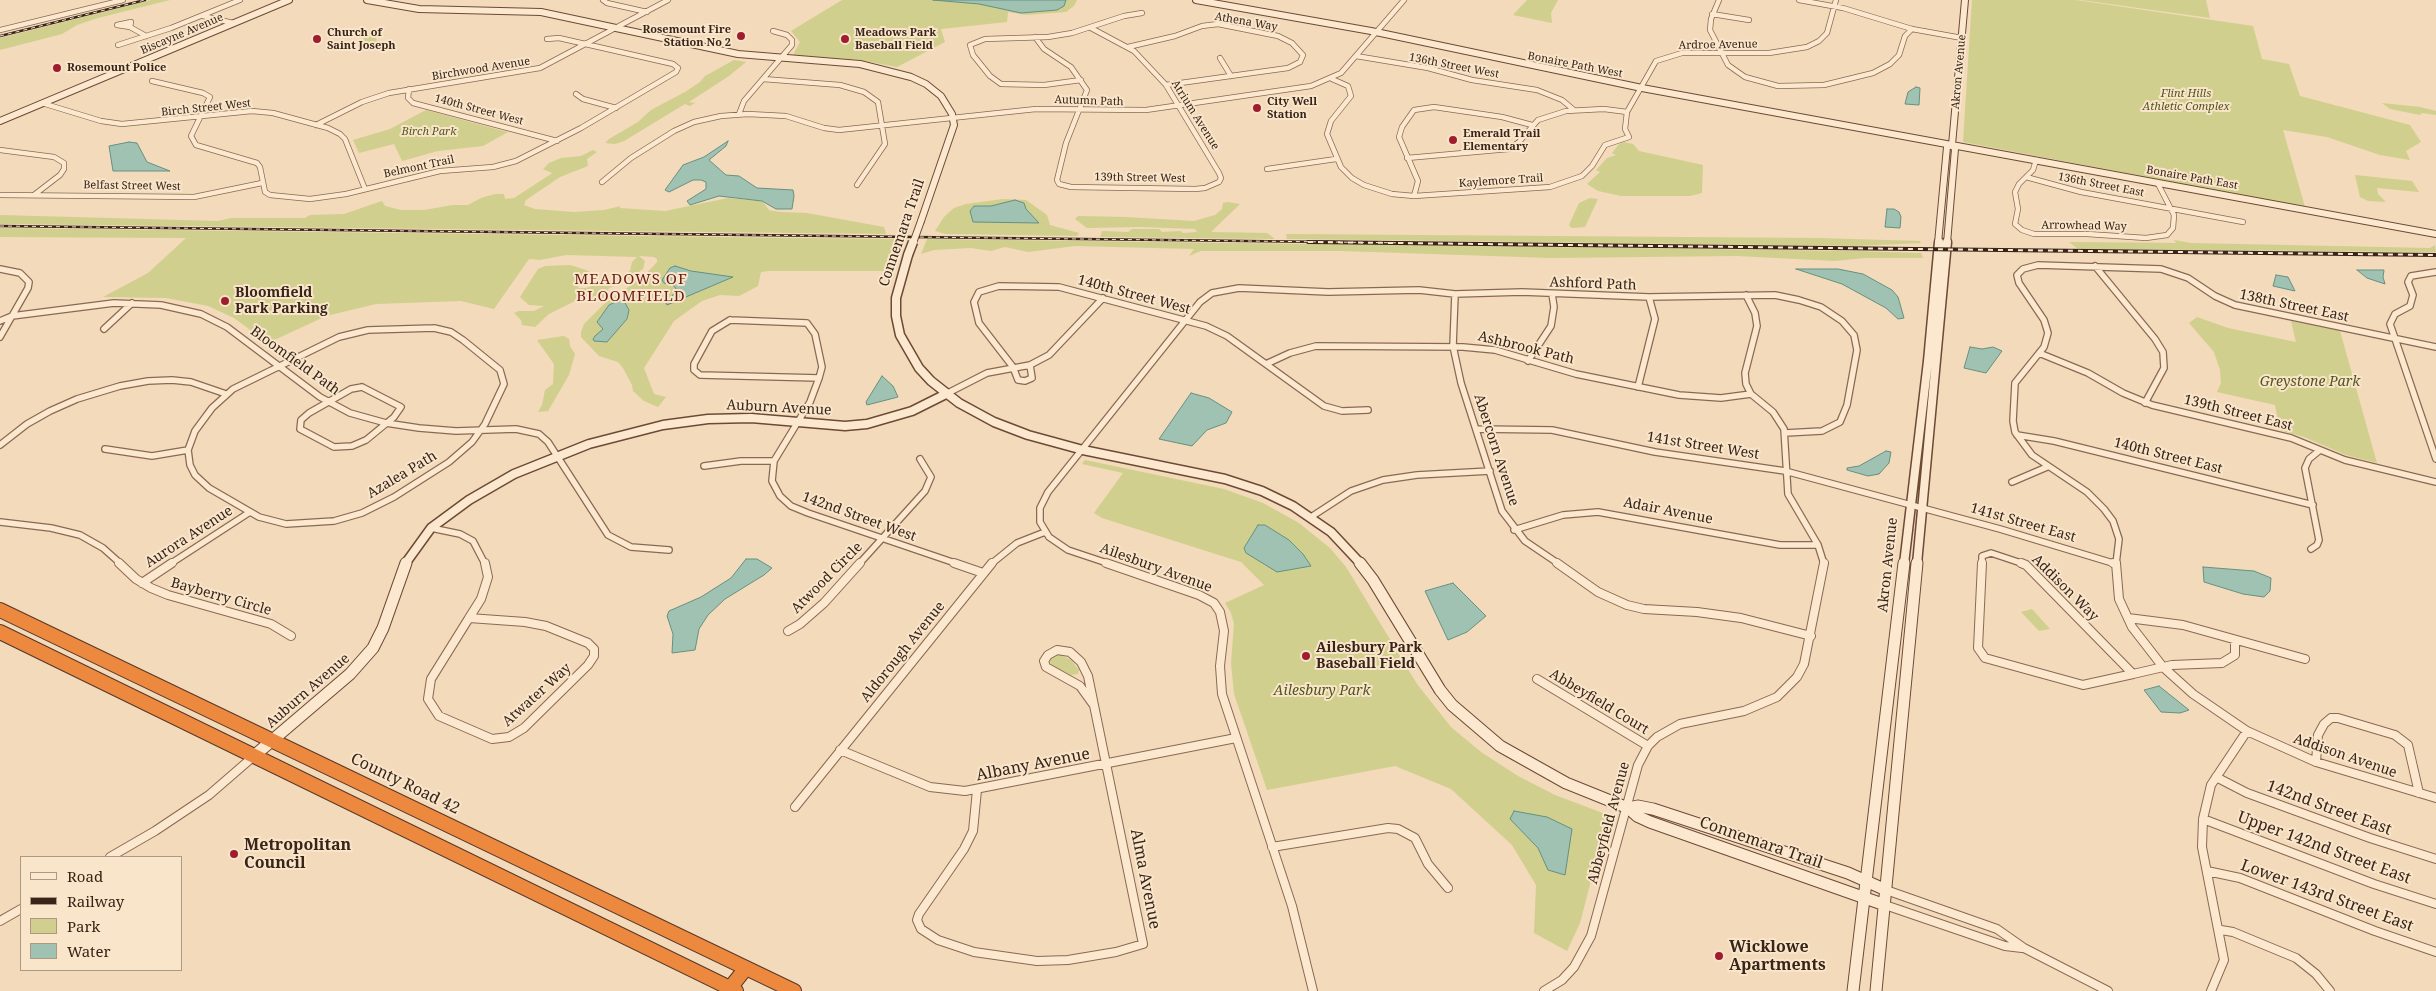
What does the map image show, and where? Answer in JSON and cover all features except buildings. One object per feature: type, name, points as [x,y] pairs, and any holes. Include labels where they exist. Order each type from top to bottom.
[{"type":"highway","name":"County Road 42","points":[[0,610],[273,739],[794,991]]},
{"type":"highway","points":[[0,632],[733,990],[746,968]]},
{"type":"street","points":[[0,30],[123,0]]},
{"type":"street","points":[[118,45],[202,16],[240,0]]},
{"type":"street","name":"Biscayne Avenue","points":[[0,121],[289,0]]},
{"type":"street","points":[[367,0],[419,9],[541,12],[738,54],[860,64],[904,74],[926,84],[946,103],[953,117]]},
{"type":"street","points":[[603,0],[607,3],[647,12]]},
{"type":"street","name":"Birchwood Avenue","points":[[316,125],[370,99],[409,89],[530,70],[551,63],[668,0]]},
{"type":"street","name":"Bonaire Path West","points":[[1196,0],[1376,32],[1642,88],[1952,145]]},
{"type":"street","name":"Autumn Path","points":[[602,182],[631,158],[680,128],[708,118],[739,114],[786,116],[833,130],[1036,108],[1135,111],[1295,89],[1332,79],[1341,73],[1404,0]]},
{"type":"street","points":[[1718,0],[1712,14],[1710,30],[1720,52],[1734,71],[1758,82],[1787,86],[1824,85],[1864,76],[1890,64],[1899,55],[1906,34],[1912,29]]},
{"type":"street","points":[[1799,0],[1835,6],[1912,29],[1962,38]]},
{"type":"street","name":"Ardroe Avenue","points":[[1627,112],[1642,88],[1652,65],[1659,59],[1682,53],[1775,52],[1812,45],[1827,33],[1836,0]]},
{"type":"street","name":"Akron Avenue","points":[[1876,991],[1923,508],[1955,149],[1952,145],[1965,0]]},
{"type":"street","points":[[1081,80],[1044,85],[1015,86],[998,83],[973,55],[970,47],[974,42],[1002,37],[1063,35],[1091,28],[1124,16],[1142,13]]},
{"type":"street","points":[[1712,14],[1750,20]]},
{"type":"street","points":[[202,16],[233,23]]},
{"type":"street","name":"Athena Way","points":[[1128,48],[1146,41],[1175,36],[1205,25],[1218,24],[1278,36],[1292,43],[1303,56],[1300,62],[1293,67],[1166,85]]},
{"type":"street","points":[[130,26],[146,36]]},
{"type":"street","name":"Atrium Avenue","points":[[1091,28],[1141,56],[1166,85],[1220,175],[1219,182],[1215,184]]},
{"type":"street","points":[[739,114],[744,101],[781,59],[793,42],[787,35],[773,31]]},
{"type":"street","points":[[1035,37],[1044,49],[1069,65],[1081,80],[1087,92],[1080,109]]},
{"type":"street","points":[[547,39],[559,38],[586,44]]},
{"type":"street","name":"Belmont Trail","points":[[200,117],[191,136],[193,143],[257,163],[260,167],[262,183],[266,193],[283,198],[329,198],[444,170],[505,165],[522,159],[616,108],[676,72],[678,67],[586,44]]},
{"type":"street","name":"136th Street West","points":[[1356,56],[1428,68],[1477,80],[1529,88],[1555,96],[1574,110]]},
{"type":"street","points":[[1220,58],[1231,76]]},
{"type":"street","points":[[1267,170],[1336,159],[1327,128],[1351,96],[1351,92],[1342,82],[1332,79]]},
{"type":"street","points":[[763,80],[840,85],[859,90],[878,102],[883,125],[884,146],[857,185]]},
{"type":"street","points":[[152,81],[208,96],[210,101],[200,117]]},
{"type":"street","name":"140th Street West","points":[[409,89],[408,98],[413,103],[557,141]]},
{"type":"street","points":[[576,94],[583,99],[616,108]]},
{"type":"street","name":"Birch Street West","points":[[42,103],[117,124],[147,123],[259,111],[316,125],[333,130],[343,136],[365,189]]},
{"type":"street","points":[[1414,196],[1418,181],[1400,144],[1399,133],[1411,113],[1417,109],[1427,107],[1455,110],[1509,118],[1532,125]]},
{"type":"street","name":"139th Street West","points":[[1080,109],[1067,139],[1057,180],[1059,184],[1065,186],[1195,189],[1215,184]]},
{"type":"street","points":[[1407,158],[1508,149],[1519,142],[1532,125],[1546,117],[1574,110],[1604,109],[1627,112]]},
{"type":"street","name":"Kaylemore Trail","points":[[1336,159],[1344,171],[1364,185],[1392,194],[1414,196],[1539,188],[1565,183],[1587,172],[1605,145],[1629,137],[1625,129],[1627,112]]},
{"type":"street","name":"Connemara Trail","points":[[953,117],[952,136],[896,293],[898,327],[904,346],[914,362],[946,394],[972,411],[1004,426],[1083,450],[1203,474],[1249,486],[1278,498],[1311,517],[1338,538],[1361,564],[1440,690],[1467,719],[1520,759],[1566,783],[1628,808],[1637,816],[1650,822],[1885,905]]},
{"type":"street","name":"Akron Avenue","points":[[1853,991],[1862,898],[1928,361],[1947,147],[1952,145]]},
{"type":"street","name":"Bonaire Path East","points":[[1952,145],[2436,234]]},
{"type":"street","points":[[0,150],[54,157],[64,163],[64,170],[60,176],[34,195]]},
{"type":"street","name":"Arrowhead Way","points":[[2036,160],[2035,168],[2016,189],[2018,209],[2015,222],[2020,228],[2034,234],[2160,237],[2169,233],[2173,228],[2172,208]]},
{"type":"street","name":"136th Street East","points":[[2026,177],[2072,190],[2243,222]]},
{"type":"street","points":[[2157,182],[2172,208]]},
{"type":"street","name":"Belfast Street West","points":[[0,195],[194,197],[226,192],[262,183]]},
{"type":"street","name":"Addison Avenue","points":[[2095,266],[2038,265],[2026,267],[2018,273],[2018,283],[2042,316],[2047,328],[2047,340],[2019,377],[2014,387],[2013,421],[2017,435],[2028,451],[2047,467],[2081,488],[2109,516],[2119,539],[2116,564],[2119,599],[2128,618],[2147,648],[2163,667],[2205,704],[2247,731],[2316,762],[2436,798]]},
{"type":"street","points":[[2095,266],[2155,339],[2163,352],[2164,368],[2145,402]]},
{"type":"street","name":"138th Street East","points":[[2095,266],[2150,267],[2166,270],[2188,278],[2215,296],[2235,305],[2436,347]]},
{"type":"street","points":[[0,269],[16,271],[28,280],[28,288],[0,338]]},
{"type":"street","points":[[2436,272],[2411,276],[2408,282],[2412,295],[2410,306],[2395,314],[2391,320],[2394,338],[2436,459]]},
{"type":"street","name":"140th Street West","points":[[1013,367],[988,337],[977,316],[974,299],[984,288],[999,286],[1059,287],[1218,330],[1328,408],[1342,411],[1368,410]]},
{"type":"street","name":"Ashford Path","points":[[1185,320],[1206,296],[1228,289],[1328,292],[1420,290],[1455,294],[1785,297],[1815,305],[1842,321],[1851,331],[1857,343],[1847,405],[1840,422],[1822,431],[1785,433]]},
{"type":"street","name":"Abercorn Avenue","points":[[1455,294],[1453,346],[1461,383],[1502,510],[1514,530],[1532,547],[1587,585],[1627,605],[1644,609],[1697,612],[1742,618],[1811,636]]},
{"type":"street","points":[[1528,361],[1551,326],[1554,307],[1552,294]]},
{"type":"street","points":[[1638,387],[1645,352],[1654,323],[1654,312],[1649,296]]},
{"type":"street","points":[[1746,296],[1757,322],[1744,376],[1752,394],[1773,412],[1785,433]]},
{"type":"street","name":"Auburn Avenue","points":[[255,755],[350,674],[373,648],[383,628],[401,573],[410,556],[431,528],[482,491],[556,455],[617,436],[678,423],[742,418],[845,426],[879,422],[912,411],[987,373],[1030,365],[1053,352],[1103,298]]},
{"type":"street","points":[[104,329],[132,303]]},
{"type":"street","name":"Bloomfield Path","points":[[0,316],[12,316],[87,305],[132,303],[178,308],[214,318],[328,402],[350,413],[386,423],[430,430],[529,430],[544,437],[608,535],[631,547],[669,550]]},
{"type":"street","name":"Bloomfield Path","points":[[0,321],[12,316]]},
{"type":"street","points":[[704,466],[741,461],[774,461],[810,402],[819,378],[822,367],[815,334],[807,323],[797,321],[737,320],[720,324],[712,331],[694,364],[694,370],[700,375],[710,377],[819,378]]},
{"type":"street","points":[[1046,532],[1039,514],[1044,500],[1185,320]]},
{"type":"street","name":"Azalea Path","points":[[188,450],[190,465],[199,480],[250,512],[268,520],[296,524],[328,522],[362,513],[394,497],[449,462],[468,446],[480,431],[502,391],[503,375],[497,367],[448,330],[424,328],[354,333],[331,340],[278,366]]},
{"type":"street","name":"Ashbrook Path","points":[[1266,364],[1290,352],[1316,346],[1453,346],[1494,350],[1528,361],[1638,387],[1700,397],[1730,397],[1752,394]]},
{"type":"street","name":"139th Street East","points":[[2039,353],[2088,373],[2145,402],[2291,438],[2354,463],[2436,482]]},
{"type":"street","points":[[1013,367],[1018,380],[1025,381],[1030,380],[1034,375],[1030,365]]},
{"type":"street","points":[[105,449],[152,456],[188,450],[198,425],[226,394],[278,366]]},
{"type":"street","points":[[2,442],[27,424],[60,406],[134,383],[162,380],[182,381],[226,394]]},
{"type":"street","points":[[366,388],[400,405],[398,412],[386,423],[359,444],[334,447],[303,431],[299,426],[305,416],[328,402],[351,389],[366,388]]},
{"type":"street","name":"141st Street West","points":[[1477,429],[1552,430],[1655,452],[1785,471],[1923,508]]},
{"type":"street","name":"Abbeyfield Avenue","points":[[1544,991],[1562,980],[1584,953],[1597,919],[1638,765],[1648,746],[1657,736],[1680,724],[1744,711],[1777,697],[1797,677],[1804,664],[1824,567],[1818,545],[1788,494],[1785,471],[1785,433]]},
{"type":"street","name":"140th Street East","points":[[2017,435],[2054,441],[2313,505]]},
{"type":"street","points":[[2311,549],[2317,545],[2319,540],[2306,465],[2309,459],[2320,450]]},
{"type":"street","name":"Atwood Circle","points":[[788,631],[814,614],[929,487],[930,472],[920,459]]},
{"type":"street","name":"142nd Street West","points":[[774,461],[772,481],[780,496],[791,506],[983,573]]},
{"type":"street","points":[[2012,482],[2047,467]]},
{"type":"street","points":[[1311,517],[1351,491],[1383,480],[1417,475],[1490,471]]},
{"type":"street","name":"141st Street East","points":[[1923,508],[2116,564]]},
{"type":"street","name":"Aurora Avenue","points":[[142,583],[250,512]]},
{"type":"street","name":"Adair Avenue","points":[[1514,530],[1563,515],[1598,512],[1780,545],[1818,545]]},
{"type":"street","name":"Bayberry Circle","points":[[0,522],[62,530],[88,538],[103,548],[142,583],[168,595],[271,624],[291,636]]},
{"type":"street","name":"Atwater Way","points":[[431,528],[469,538],[476,544],[484,559],[488,577],[484,592],[431,679],[428,699],[439,716],[492,739],[503,739],[520,732],[588,665],[594,656],[594,649],[588,643],[546,626],[525,622],[469,618]]},
{"type":"street","name":"Aldorough Avenue","points":[[794,807],[995,559],[1008,548],[1046,532]]},
{"type":"street","name":"Ailesbury Avenue","points":[[1046,532],[1054,542],[1068,550],[1199,594],[1214,603],[1220,612],[1224,631],[1220,666],[1222,694],[1292,906],[1313,991]]},
{"type":"street","name":"Addison Way","points":[[2133,674],[2026,565],[1991,553],[1982,556],[1978,648],[1984,658],[2074,685],[2083,685],[2133,674],[2163,667],[2222,663],[2235,655],[2235,640]]},
{"type":"street","points":[[2128,618],[2170,622],[2305,659]]},
{"type":"street","points":[[1094,704],[1080,686],[1046,667],[1044,660],[1048,655],[1054,651],[1066,651],[1081,662],[1088,676],[1108,764]]},
{"type":"street","name":"Abbeyfield Court","points":[[1537,679],[1648,746]]},
{"type":"street","points":[[2316,762],[2318,735],[2324,724],[2331,718],[2338,718],[2395,735],[2408,746],[2419,793]]},
{"type":"street","points":[[2211,991],[2216,983],[2224,960],[2221,930],[2202,847],[2206,797],[2216,777],[2247,731]]},
{"type":"street","name":"Albany Avenue","points":[[840,750],[930,787],[953,791],[977,790],[1236,738]]},
{"type":"street","points":[[112,856],[209,795],[255,755]]},
{"type":"street","name":"Alma Avenue","points":[[977,790],[974,831],[964,849],[919,914],[917,920],[920,929],[946,943],[1005,958],[1037,961],[1068,960],[1116,952],[1143,944],[1108,764]]},
{"type":"street","name":"142nd Street East","points":[[2216,777],[2247,793],[2370,838],[2436,859]]},
{"type":"street","name":"Connemara Trail","points":[[1628,808],[1638,806],[1653,809],[1865,880],[1886,890]]},
{"type":"street","name":"Upper 142nd Street East","points":[[2203,819],[2374,884],[2436,904]]},
{"type":"street","points":[[1272,847],[1388,828],[1398,829],[1415,838],[1428,864],[1448,888]]},
{"type":"street","name":"Lower 143rd Street East","points":[[2207,871],[2240,878],[2375,931],[2436,952]]},
{"type":"street","points":[[1886,890],[1998,929],[2024,948],[2108,991]]},
{"type":"street","points":[[1885,905],[1996,943],[2024,948]]},
{"type":"street","points":[[0,921],[20,910]]},
{"type":"street","points":[[2221,930],[2240,934],[2296,958],[2316,974],[2330,991]]},
{"type":"green space","points":[[151,0],[170,0],[98,18],[77,25],[62,34],[0,50],[0,38]]},
{"type":"green space","points":[[842,0],[1077,0],[1074,6],[1066,12],[1026,15],[1008,12],[1007,22],[941,29],[945,42],[897,67],[859,60],[793,55],[800,42],[791,31]]},
{"type":"green space","points":[[1527,0],[1558,0],[1551,13],[1552,23],[1513,15]]},
{"type":"green space","name":"Flint Hills Athletic Complex","points":[[1972,0],[2076,0],[2253,26],[2262,59],[2289,64],[2300,96],[2410,125],[2421,142],[2406,151],[2410,160],[2380,155],[2327,137],[2283,130],[2305,207],[1963,142]]},
{"type":"green space","points":[[2081,0],[2206,0],[2210,18]]},
{"type":"green space","points":[[375,31],[378,48],[358,50],[365,35]]},
{"type":"green space","points":[[734,60],[746,62],[729,76],[689,102],[695,103],[690,106],[685,104],[624,141],[615,144],[605,143],[638,122],[651,110],[685,92],[700,82],[705,76]]},
{"type":"green space","points":[[2382,103],[2420,107],[2436,111],[2436,115],[2422,113],[2420,115],[2390,109]]},
{"type":"green space","name":"Birch Park","points":[[426,110],[508,132],[483,146],[438,151],[402,161],[394,144],[359,153],[353,140],[390,129]]},
{"type":"green space","points":[[1623,142],[1633,144],[1639,151],[1703,165],[1702,193],[1690,196],[1621,196],[1598,191],[1587,184],[1600,172],[1596,170],[1607,158],[1616,155],[1612,153]]},
{"type":"green space","points":[[593,150],[597,152],[587,159],[588,166],[560,177],[526,200],[524,205],[535,209],[574,212],[604,210],[621,206],[619,208],[665,211],[728,198],[762,201],[769,210],[807,213],[884,227],[886,234],[0,224],[0,215],[218,221],[231,218],[305,218],[310,215],[344,214],[382,201],[385,206],[401,210],[424,210],[453,205],[468,205],[481,198],[495,194],[504,194],[505,199],[514,198],[552,173],[543,169],[549,163],[561,158],[581,156]]},
{"type":"green space","points":[[2355,175],[2412,181],[2419,192],[2377,188],[2378,194],[2386,202],[2368,201],[2360,197]]},
{"type":"green space","points":[[1590,198],[1598,199],[1585,227],[1572,228],[1569,225],[1579,203]]},
{"type":"green space","points":[[1003,199],[1026,200],[1047,215],[1050,225],[1079,233],[1077,236],[946,234],[935,231],[944,217],[954,208],[966,204]]},
{"type":"green space","points":[[1223,203],[1240,204],[1211,232],[1267,233],[1275,239],[1100,237],[1102,231],[1128,232],[1132,229],[1159,229],[1162,232],[1181,231],[1183,233],[1197,232],[1195,229],[1141,227],[1087,228],[1075,219],[1078,216],[1194,221],[1215,215],[1222,209]]},
{"type":"green space","points":[[0,228],[902,239],[887,271],[761,272],[758,286],[739,296],[720,295],[702,301],[674,321],[644,368],[654,394],[666,397],[658,407],[644,401],[633,391],[632,385],[618,362],[599,356],[581,337],[584,324],[603,305],[645,275],[657,262],[657,259],[654,257],[639,256],[645,261],[643,269],[629,279],[609,288],[607,292],[609,296],[600,300],[584,298],[575,301],[549,314],[535,327],[522,325],[521,320],[514,313],[534,311],[544,306],[529,305],[520,297],[538,269],[545,266],[570,265],[586,270],[590,272],[577,285],[579,288],[586,288],[614,279],[630,271],[632,262],[637,257],[566,255],[540,260],[529,259],[494,309],[461,301],[376,304],[326,316],[268,343],[234,318],[208,306],[166,298],[103,297],[148,273],[186,238],[0,237]]},
{"type":"green space","points":[[1286,234],[1818,238],[1920,241],[1921,243],[1854,246],[1287,239]]},
{"type":"green space","points":[[927,239],[1855,251],[1921,253],[1923,258],[1864,258],[1835,261],[1737,256],[1551,258],[1341,251],[1201,251],[1189,256],[1194,249],[1075,246],[1028,252],[1005,247],[991,251],[971,248],[934,250],[921,254]]},
{"type":"green space","points":[[2174,240],[2191,243],[2430,248],[2435,245],[2436,252],[2078,249],[2069,242],[2176,243]]},
{"type":"green space","name":"Greystone Park","points":[[2197,317],[2228,328],[2296,342],[2291,321],[2340,331],[2377,463],[2346,455],[2304,437],[2280,430],[2275,405],[2217,392],[2221,383],[2220,370],[2214,352],[2189,323]]},
{"type":"green space","points":[[564,336],[569,339],[570,346],[575,354],[569,375],[548,411],[538,412],[542,405],[545,390],[553,384],[554,364],[537,340]]},
{"type":"green space","name":"Ailesbury Park","points":[[1085,460],[1224,489],[1263,503],[1299,523],[1330,548],[1346,567],[1417,684],[1451,727],[1481,752],[1518,776],[1555,795],[1608,815],[1580,923],[1567,951],[1534,933],[1536,885],[1512,845],[1451,789],[1395,766],[1267,790],[1234,694],[1231,663],[1234,624],[1231,613],[1225,603],[1264,585],[1241,562],[1102,518],[1094,513],[1123,473],[1082,464]]},
{"type":"green space","points":[[2032,609],[2050,629],[2039,631],[2021,612]]},
{"type":"green space","points":[[1055,655],[1061,655],[1071,660],[1079,670],[1078,674],[1071,675],[1051,665],[1050,660]]},
{"type":"water","points":[[933,0],[1066,0],[1064,6],[1057,10],[1021,13],[979,4]]},
{"type":"water","points":[[1916,87],[1920,88],[1919,105],[1905,104],[1908,92]]},
{"type":"water","points":[[728,141],[726,146],[709,160],[726,175],[739,176],[757,188],[793,190],[792,209],[776,209],[762,201],[719,196],[690,205],[687,201],[706,189],[706,182],[701,180],[693,180],[669,192],[665,190],[683,165],[704,157]]},
{"type":"water","points":[[129,142],[137,143],[147,162],[170,171],[113,171],[109,146]]},
{"type":"water","points":[[1015,200],[1024,203],[1026,209],[1039,223],[973,222],[970,211],[974,206],[991,206]]},
{"type":"water","points":[[1887,209],[1894,209],[1899,212],[1901,217],[1900,228],[1885,227]]},
{"type":"water","points":[[675,266],[691,271],[733,277],[667,305],[666,303],[677,290],[673,285],[664,283],[662,280],[670,268]]},
{"type":"water","points":[[1796,269],[1838,269],[1863,274],[1892,290],[1898,297],[1904,318],[1898,319],[1886,308],[1842,284]]},
{"type":"water","points":[[2357,270],[2384,270],[2385,284],[2367,278]]},
{"type":"water","points":[[2276,275],[2288,277],[2295,291],[2273,286]]},
{"type":"water","points":[[620,300],[624,301],[629,310],[627,319],[607,342],[594,341],[595,336],[603,329],[597,322],[609,305]]},
{"type":"water","points":[[1970,347],[1982,349],[1993,347],[2002,351],[1986,373],[1964,368]]},
{"type":"water","points":[[882,376],[893,386],[898,397],[867,405],[866,402]]},
{"type":"water","points":[[1191,393],[1209,398],[1232,412],[1226,423],[1207,430],[1192,446],[1159,439]]},
{"type":"water","points":[[1886,451],[1891,452],[1889,463],[1879,474],[1868,476],[1847,470],[1847,468],[1859,466]]},
{"type":"water","points":[[1258,525],[1265,525],[1289,540],[1303,554],[1311,566],[1277,572],[1246,553],[1244,548]]},
{"type":"water","points":[[746,559],[757,559],[772,568],[725,599],[708,615],[699,629],[695,650],[672,653],[673,634],[667,616],[669,611],[701,597],[731,578]]},
{"type":"water","points":[[2203,567],[2254,571],[2271,578],[2270,591],[2264,597],[2243,594],[2204,582]]},
{"type":"water","points":[[1453,583],[1486,616],[1467,632],[1448,640],[1425,591]]},
{"type":"water","points":[[2159,686],[2189,710],[2180,713],[2161,712],[2144,690]]},
{"type":"water","points":[[1514,811],[1547,817],[1572,829],[1565,875],[1548,870],[1538,848],[1510,819]]},
{"type":"railway","points":[[0,36],[145,0]]},
{"type":"railway","points":[[0,226],[1413,243]]},
{"type":"railway","points":[[1308,242],[2436,255]]},
{"type":"place","name":"Rosemount Fire Station No 2","points":[[741,36]]},
{"type":"place","name":"Church of Saint Joseph","points":[[317,39]]},
{"type":"place","name":"Meadows Park Baseball Field","points":[[845,39]]},
{"type":"place","name":"Rosemount Police","points":[[57,68]]},
{"type":"place","name":"City Well Station","points":[[1257,108]]},
{"type":"place","name":"Emerald Trail Elementary","points":[[1453,140]]},
{"type":"place","name":"Bloomfield Park Parking","points":[[225,301]]},
{"type":"place","name":"Ailesbury Park Baseball Field","points":[[1306,656]]},
{"type":"place","name":"Metropolitan Council","points":[[234,854]]},
{"type":"place","name":"Wicklowe Apartments","points":[[1719,956]]},
{"type":"district","name":"MEADOWS OF BLOOMFIELD","points":[[631,288]]}]
